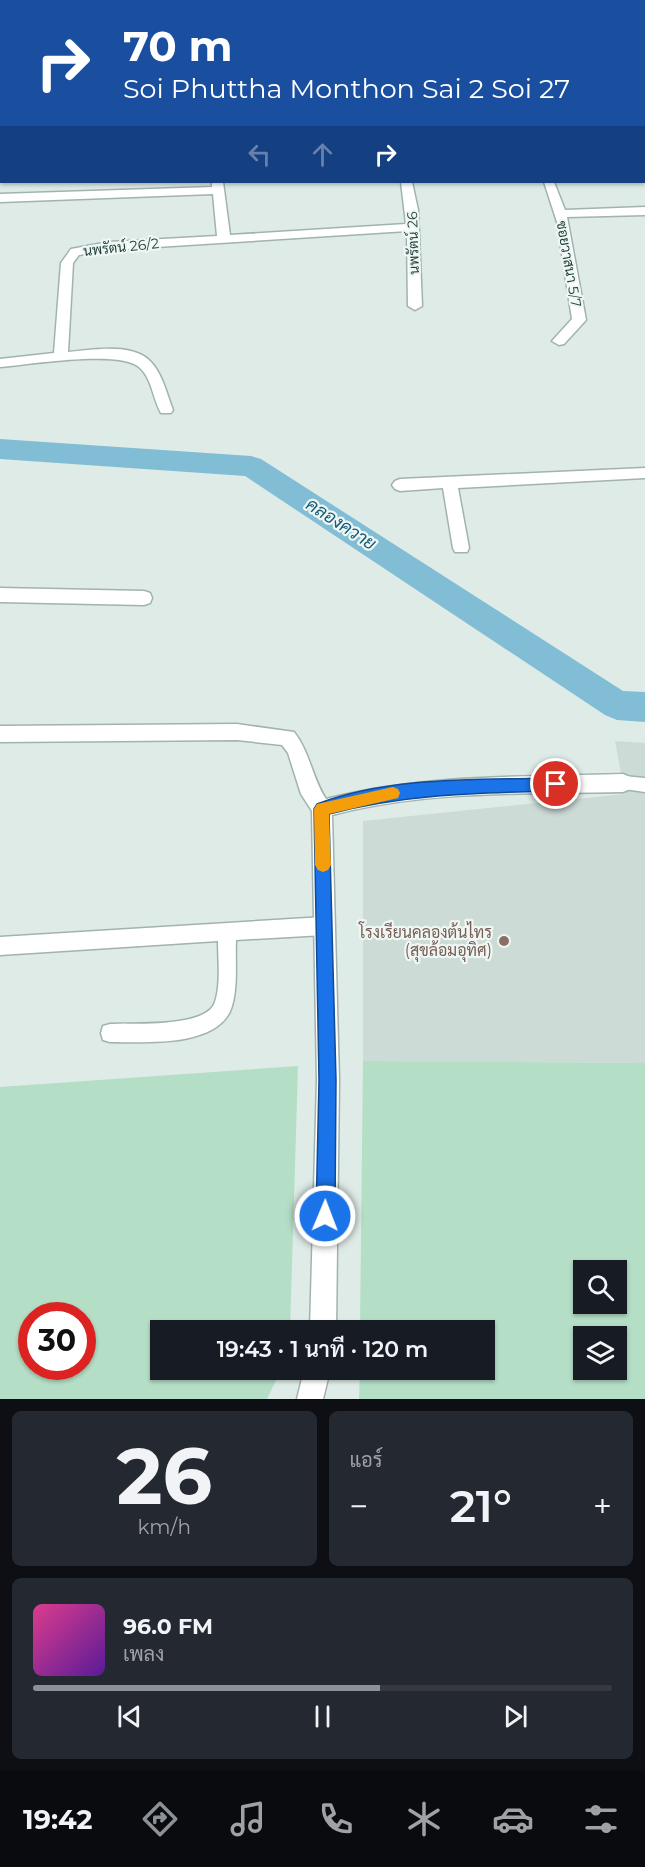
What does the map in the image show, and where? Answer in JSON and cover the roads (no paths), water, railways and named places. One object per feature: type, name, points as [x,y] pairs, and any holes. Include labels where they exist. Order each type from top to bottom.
[{"type":"street","name":"นพรัตน์ 26","points":[[407,183],[412,210],[415,306]]},
{"type":"street","name":"ซอยวาสนา 5/7","points":[[549,183],[560,214],[579,320],[559,341]]},
{"type":"street","points":[[0,198],[218,186],[224,239]]},
{"type":"street","points":[[560,214],[645,211]]},
{"type":"street","name":"นพรัตน์ 26/2","points":[[61,357],[67,263],[75,252],[109,246],[412,227]]},
{"type":"street","points":[[0,363],[119,354],[135,357],[147,366],[165,410]]},
{"type":"street","points":[[400,485],[645,473]]},
{"type":"street","points":[[450,483],[462,548]]},
{"type":"street","points":[[0,595],[144,598]]},
{"type":"street","points":[[0,734],[237,732],[287,738],[296,749],[308,788],[322,809],[328,1080],[323,1320]]},
{"type":"street","points":[[322,809],[372,796],[445,787],[623,783]]},
{"type":"street","points":[[310,1399],[314,1380]]},
{"type":"lane","points":[[623,783],[645,785]]},
{"type":"lane","points":[[0,946],[324,926]]},
{"type":"lane","points":[[110,1033],[184,1030],[210,1023],[223,1008],[227,932]]},
{"type":"waterway","name":"คลองควาย","points":[[0,449],[251,466],[617,705],[645,707]]},
{"type":"place","name":"โรงเรียนคลองต้นไทร (สุขล้อมอุทิศ)","points":[[504,941]]}]
